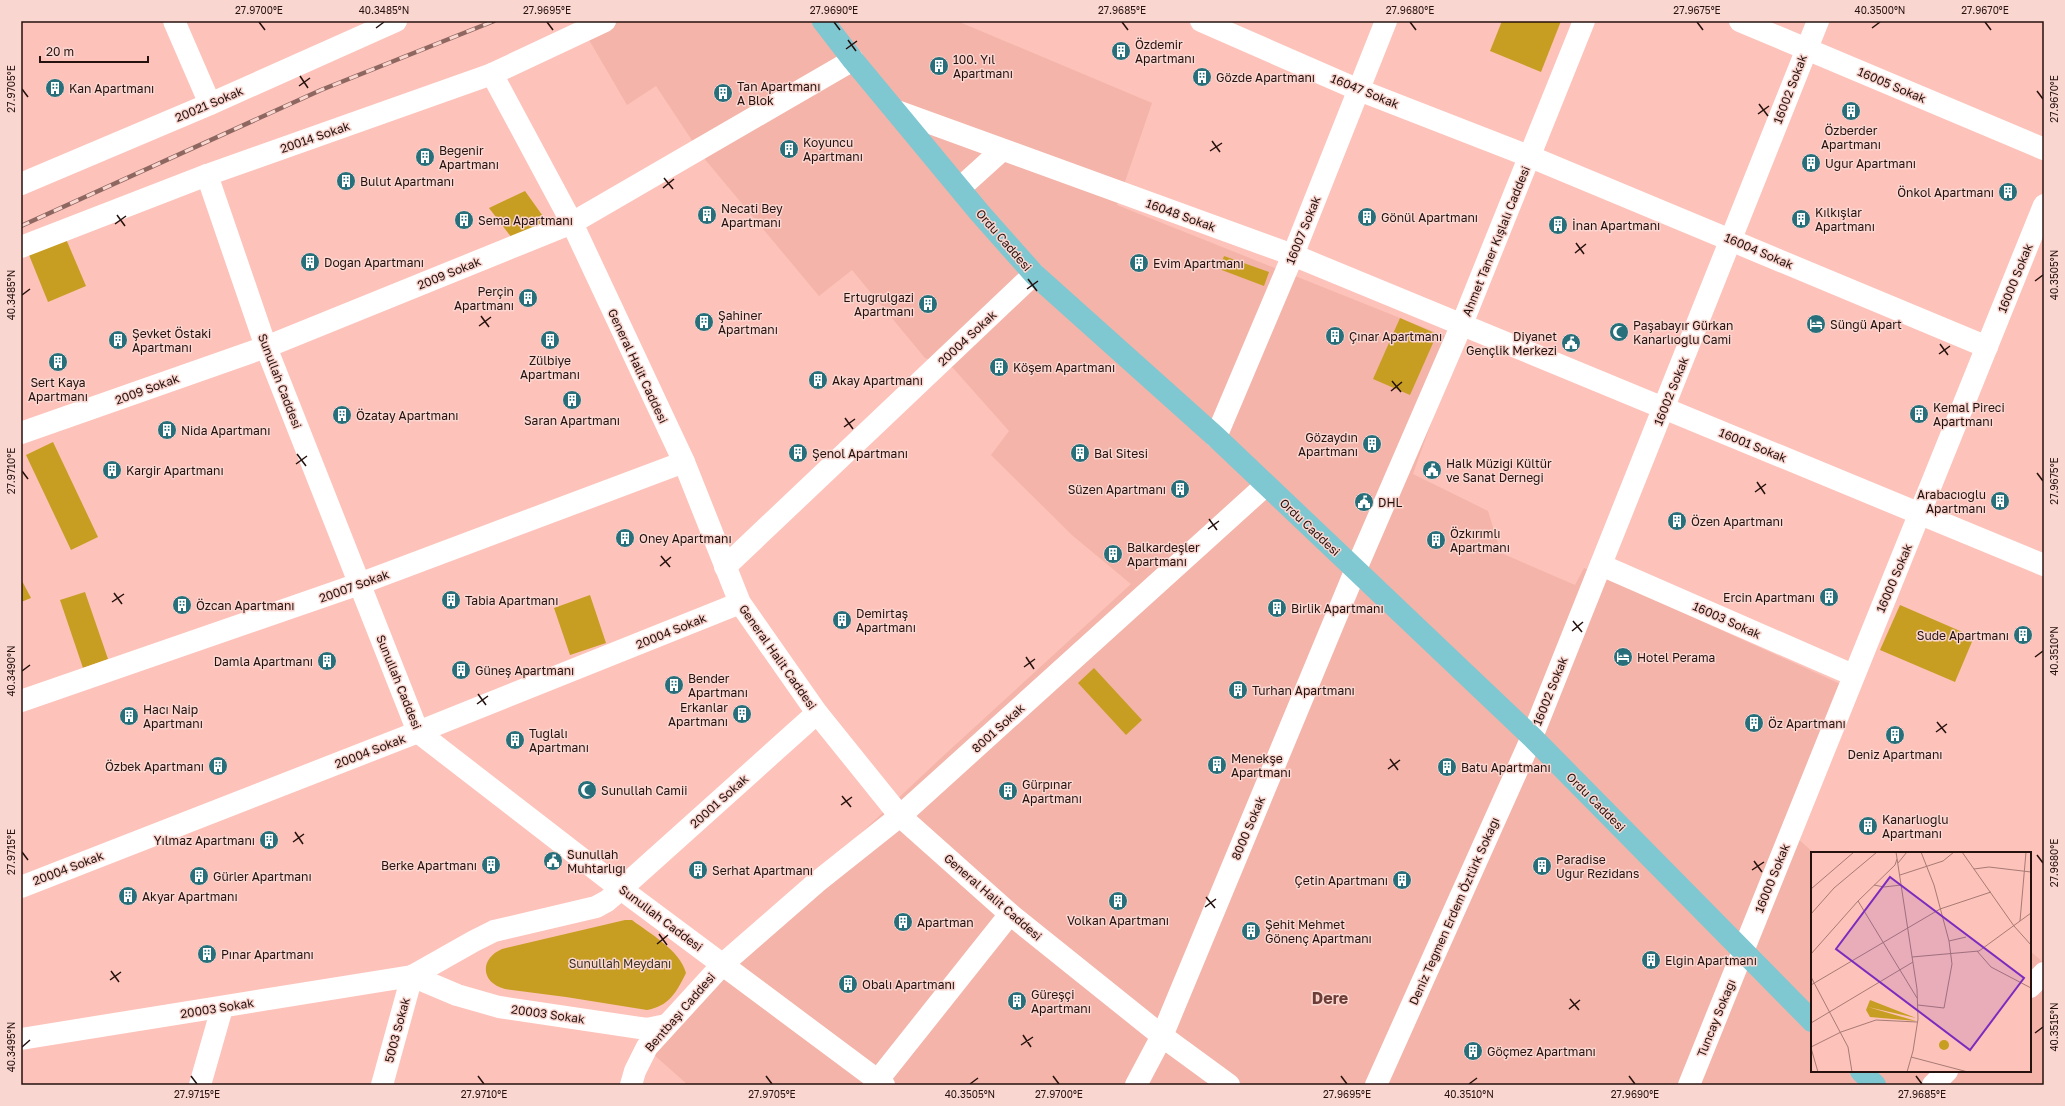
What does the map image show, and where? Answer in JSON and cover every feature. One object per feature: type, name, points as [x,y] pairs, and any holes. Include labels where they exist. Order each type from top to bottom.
[{"type":"main road","name":"Ordu Caddesi","points":[[823,21],[853,60],[1034,274],[1216,437],[1532,737],[1811,1020]]},
{"type":"main road","points":[[1862,1072],[1875,1085]]},
{"type":"street","points":[[174,21],[210,104]]},
{"type":"street","name":"20021 Sokak","points":[[21,184],[210,104],[396,21]]},
{"type":"street","name":"20014 Sokak","points":[[21,247],[206,175],[492,74],[605,21]]},
{"type":"street","name":"16047 Sokak","points":[[1201,21],[1359,90],[1531,157]]},
{"type":"street","name":"16007 Sokak","points":[[1216,437],[1293,255],[1386,21]]},
{"type":"street","name":"Ahmet Taner Kışlalı Caddesi","points":[[1356,569],[1462,324],[1531,157],[1584,21]]},
{"type":"street","name":"16005 Sokak","points":[[1740,21],[2044,149]]},
{"type":"street","name":"16002 Sokak","points":[[1532,737],[1818,21]]},
{"type":"street","name":"2009 Sokak","points":[[21,434],[266,347],[572,223],[853,60]]},
{"type":"street","name":"General Halit Caddesi","points":[[492,74],[572,223],[684,462],[740,603],[817,713],[900,816],[1010,914],[1162,1036],[1230,1085]]},
{"type":"street","name":"16048 Sokak","points":[[897,111],[1293,255],[1462,324]]},
{"type":"street","points":[[960,188],[1002,150]]},
{"type":"street","name":"16004 Sokak","points":[[1531,157],[1732,239],[1987,347]]},
{"type":"street","name":"Sunullah Caddesi","points":[[206,175],[266,347],[418,732],[621,889],[879,1083]]},
{"type":"street","name":"16000 Sokak","points":[[1742,951],[1853,675],[1921,514],[2044,206]]},
{"type":"street","name":"20004 Sokak","points":[[725,567],[1034,274]]},
{"type":"street","name":"16001 Sokak","points":[[1462,324],[1664,409],[2044,565]]},
{"type":"street","name":"20007 Sokak","points":[[21,702],[359,584],[684,462]]},
{"type":"street","name":"8001 Sokak","points":[[722,964],[817,882],[900,816],[1266,485]]},
{"type":"street","name":"16003 Sokak","points":[[1601,565],[1853,675]]},
{"type":"street","name":"8000 Sokak","points":[[1136,1085],[1162,1036],[1356,569]]},
{"type":"street","name":"20004 Sokak","points":[[21,887],[418,732],[740,603]]},
{"type":"street","name":"20001 Sokak","points":[[621,889],[817,713]]},
{"type":"street","name":"Deniz Teğmen Erdem Öztürk Sokağı","points":[[1376,1085],[1532,737]]},
{"type":"street","name":"20003 Sokak","points":[[21,1039],[222,1008],[412,976],[494,931],[601,905],[621,889]]},
{"type":"street","points":[[879,1083],[1010,914]]},
{"type":"street","name":"Tuncay Sokağı","points":[[1689,1085],[1742,951]]},
{"type":"street","name":"Bentbaşı Caddesi","points":[[631,1085],[635,1071],[648,1047],[722,964]]},
{"type":"street","points":[[2031,986],[2044,973]]},
{"type":"street","name":"20003 Sokak","points":[[412,976],[457,995],[499,1007],[646,1028],[666,1026]]},
{"type":"street","name":"5003 Sokak","points":[[382,1085],[412,976]]},
{"type":"street","points":[[200,1085],[222,1008]]},
{"type":"street","points":[[1933,1085],[1946,1072]]},
{"type":"shaded area","points":[[578,21],[957,21],[1152,103],[1117,205],[1460,342],[1413,474],[1488,511],[1501,553],[1575,585],[1584,568],[1856,691],[1797,838],[1813,852],[1811,852],[1811,1072],[2031,1072],[2031,952],[2044,963],[2044,1085],[688,1085],[653,1054],[764,924],[941,758],[1131,584],[1073,536],[991,455],[1009,431],[953,368],[925,358],[852,270],[819,296],[703,157],[656,86],[627,105]]},
{"type":"green space","points":[[1502,21],[1561,21],[1541,72],[1490,51]]},
{"type":"green space","points":[[525,191],[550,226],[515,242],[489,208]]},
{"type":"green space","points":[[66,239],[86,286],[48,302],[29,255]]},
{"type":"green space","points":[[1224,256],[1269,272],[1264,286],[1219,269]]},
{"type":"green space","points":[[1400,318],[1437,334],[1410,395],[1373,379]]},
{"type":"green space","points":[[53,442],[98,537],[71,550],[26,455]]},
{"type":"green space","points":[[21,579],[31,598],[21,602]]},
{"type":"green space","points":[[85,592],[108,659],[83,668],[60,600]]},
{"type":"green space","points":[[590,595],[606,643],[570,655],[554,608]]},
{"type":"green space","points":[[1900,605],[1974,637],[1955,682],[1880,650]]},
{"type":"green space","points":[[1094,668],[1142,720],[1126,735],[1078,683]]},
{"type":"green space","name":"Sunullah Meydanı","points":[[625,920],[632,920],[664,943],[678,957],[686,973],[679,987],[671,998],[655,1008],[647,1010],[505,989],[491,982],[487,976],[486,970],[489,959],[502,949]]},
{"type":"railway","points":[[21,226],[321,90],[494,21]]},
{"type":"place","name":"Özdemir Apartmanı","points":[[1121,51]]},
{"type":"place","name":"100. Yıl Apartmanı","points":[[939,66]]},
{"type":"place","name":"Gözde Apartmanı","points":[[1202,77]]},
{"type":"place","name":"Kan Apartmanı","points":[[55,88]]},
{"type":"place","name":"Tan Apartmanı A Blok","points":[[723,93]]},
{"type":"place","name":"Özberder Apartmanı","points":[[1851,111]]},
{"type":"place","name":"Koyuncu Apartmanı","points":[[789,149]]},
{"type":"place","name":"Beğenir Apartmanı","points":[[425,157]]},
{"type":"place","name":"Uğur Apartmanı","points":[[1811,163]]},
{"type":"place","name":"Bulut Apartmanı","points":[[346,181]]},
{"type":"place","name":"Önkol Apartmanı","points":[[2008,192]]},
{"type":"place","name":"Necati Bey Apartmanı","points":[[707,215]]},
{"type":"place","name":"Gönül Apartmanı","points":[[1367,217]]},
{"type":"place","name":"Kılkışlar Apartmanı","points":[[1801,219]]},
{"type":"place","name":"Sema Apartmanı","points":[[464,220]]},
{"type":"place","name":"İnan Apartmanı","points":[[1558,225]]},
{"type":"place","name":"Doğan Apartmanı","points":[[310,262]]},
{"type":"place","name":"Evim Apartmanı","points":[[1139,263]]},
{"type":"place","name":"Perçin Apartmanı","points":[[528,298]]},
{"type":"place","name":"Ertuğrulgazi Apartmanı","points":[[928,304]]},
{"type":"place","name":"Şahiner Apartmanı","points":[[704,322]]},
{"type":"place","name":"Süngü Apart","points":[[1816,324]]},
{"type":"place","name":"Paşabayır Gürkan Kanarlıoğlu Cami","points":[[1619,332]]},
{"type":"place","name":"Çınar Apartmanı","points":[[1335,336]]},
{"type":"place","name":"Şevket Östaki Apartmanı","points":[[118,340]]},
{"type":"place","name":"Zülbiye Apartmanı","points":[[550,340]]},
{"type":"place","name":"Diyanet Gençlik Merkezi","points":[[1571,343]]},
{"type":"place","name":"Sert Kaya Apartmanı","points":[[58,362]]},
{"type":"place","name":"Köşem Apartmanı","points":[[999,367]]},
{"type":"place","name":"Akay Apartmanı","points":[[818,380]]},
{"type":"place","name":"Saran Apartmanı","points":[[572,400]]},
{"type":"place","name":"Kemal Pireci Apartmanı","points":[[1919,414]]},
{"type":"place","name":"Özatay Apartmanı","points":[[342,415]]},
{"type":"place","name":"Nida Apartmanı","points":[[167,430]]},
{"type":"place","name":"Gözaydın Apartmanı","points":[[1372,444]]},
{"type":"place","name":"Şenol Apartmanı","points":[[798,453]]},
{"type":"place","name":"Bal Sitesi","points":[[1080,453]]},
{"type":"place","name":"Kargir Apartmanı","points":[[112,470]]},
{"type":"place","name":"Halk Müziği Kültür ve Sanat Derneği","points":[[1432,470]]},
{"type":"place","name":"Süzen Apartmanı","points":[[1180,489]]},
{"type":"place","name":"Arabacıoğlu Apartmanı","points":[[2000,501]]},
{"type":"place","name":"DHL","points":[[1364,502]]},
{"type":"place","name":"Özen Apartmanı","points":[[1677,521]]},
{"type":"place","name":"Oney Apartmanı","points":[[625,538]]},
{"type":"place","name":"Özkırımlı Apartmanı","points":[[1436,540]]},
{"type":"place","name":"Balkardeşler Apartmanı","points":[[1113,554]]},
{"type":"place","name":"Ercin Apartmanı","points":[[1829,597]]},
{"type":"place","name":"Tabia Apartmanı","points":[[451,600]]},
{"type":"place","name":"Özcan Apartmanı","points":[[182,605]]},
{"type":"place","name":"Birlik Apartmanı","points":[[1277,608]]},
{"type":"place","name":"Demirtaş Apartmanı","points":[[842,620]]},
{"type":"place","name":"Sude Apartmanı","points":[[2023,635]]},
{"type":"place","name":"Hotel Perama","points":[[1623,657]]},
{"type":"place","name":"Damla Apartmanı","points":[[327,661]]},
{"type":"place","name":"Güneş Apartmanı","points":[[461,670]]},
{"type":"place","name":"Bender Apartmanı","points":[[674,685]]},
{"type":"place","name":"Turhan Apartmanı","points":[[1238,690]]},
{"type":"place","name":"Erkanlar Apartmanı","points":[[742,714]]},
{"type":"place","name":"Hacı Naip Apartmanı","points":[[129,716]]},
{"type":"place","name":"Öz Apartmanı","points":[[1754,723]]},
{"type":"place","name":"Deniz Apartmanı","points":[[1895,735]]},
{"type":"place","name":"Tuğlalı Apartmanı","points":[[515,740]]},
{"type":"place","name":"Menekşe Apartmanı","points":[[1217,765]]},
{"type":"place","name":"Özbek Apartmanı","points":[[218,766]]},
{"type":"place","name":"Batu Apartmanı","points":[[1447,767]]},
{"type":"place","name":"Sunullah Camii","points":[[587,790]]},
{"type":"place","name":"Gürpınar Apartmanı","points":[[1008,791]]},
{"type":"place","name":"Kanarlıoğlu Apartmanı","points":[[1868,826]]},
{"type":"place","name":"Yılmaz Apartmanı","points":[[269,840]]},
{"type":"place","name":"Sunullah Muhtarlığı","points":[[553,861]]},
{"type":"place","name":"Berke Apartmanı","points":[[491,865]]},
{"type":"place","name":"Paradise Uğur Rezidans","points":[[1542,866]]},
{"type":"place","name":"Serhat Apartmanı","points":[[698,870]]},
{"type":"place","name":"Gürler Apartmanı","points":[[199,876]]},
{"type":"place","name":"Çetin Apartmanı","points":[[1402,880]]},
{"type":"place","name":"Akyar Apartmanı","points":[[128,896]]},
{"type":"place","name":"Volkan Apartmanı","points":[[1118,901]]},
{"type":"place","name":"Apartman","points":[[903,922]]},
{"type":"place","name":"Şehit Mehmet Gönenç Apartmanı","points":[[1251,931]]},
{"type":"place","name":"Pınar Apartmanı","points":[[207,954]]},
{"type":"place","name":"Elgin Apartmanı","points":[[1651,960]]},
{"type":"place","name":"Obalı Apartmanı","points":[[848,984]]},
{"type":"place","name":"Güreşçi Apartmanı","points":[[1017,1001]]},
{"type":"place","name":"Göçmez Apartmanı","points":[[1473,1051]]},
{"type":"district","name":"Dere","points":[[1330,998]]}]
